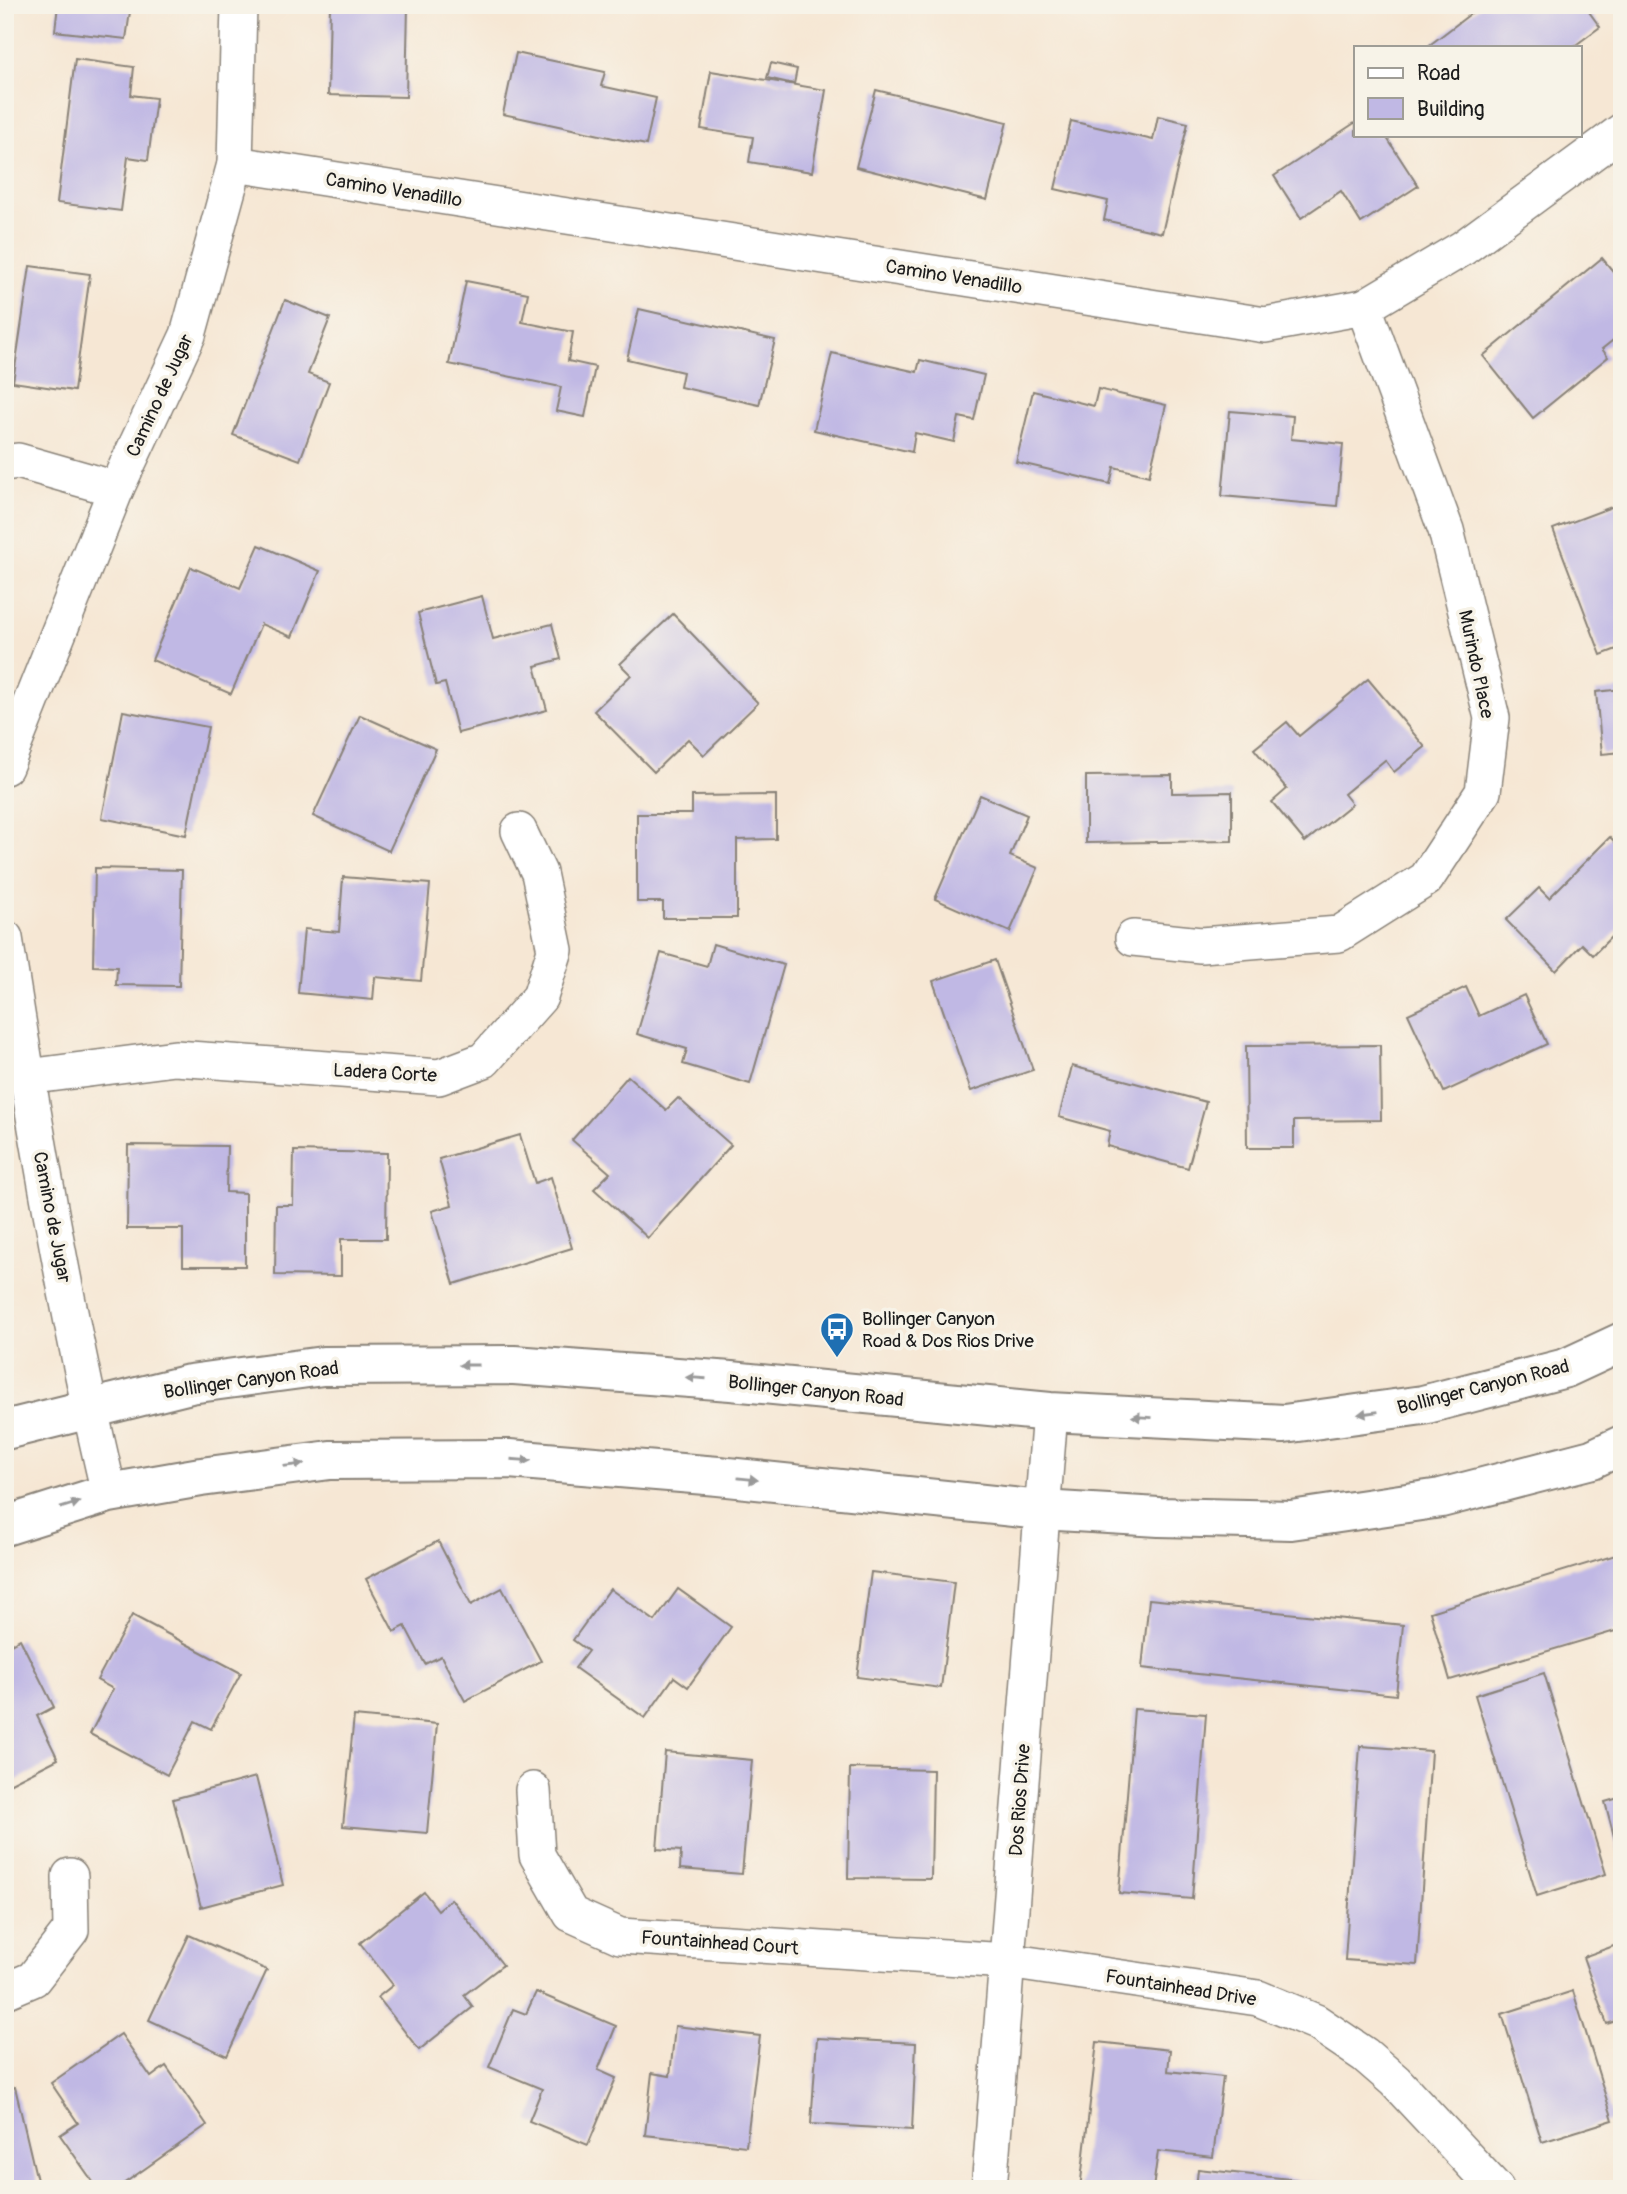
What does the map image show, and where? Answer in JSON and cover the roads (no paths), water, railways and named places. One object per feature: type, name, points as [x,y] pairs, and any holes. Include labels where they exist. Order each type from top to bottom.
[{"type":"main road","name":"Bollinger Canyon Road","points":[[5,1430],[190,1384],[323,1366],[514,1365],[731,1381],[1050,1412],[1284,1424],[1423,1405],[1566,1368],[1622,1342]]},
{"type":"main road","points":[[5,1526],[109,1493],[201,1477],[330,1460],[509,1459],[718,1476],[1041,1510],[1159,1517],[1291,1520],[1441,1498],[1592,1459],[1622,1446]]},
{"type":"street","name":"Camino de Jugar","points":[[5,767],[116,489],[188,335],[235,164],[239,5]]},
{"type":"street","name":"Camino Venadillo","points":[[235,164],[1265,325],[1364,307],[1463,248],[1622,131]]},
{"type":"street","name":"Murindo Place","points":[[1133,938],[1201,945],[1339,934],[1426,879],[1483,792],[1492,718],[1446,530],[1364,307]]},
{"type":"street","points":[[5,463],[18,461],[116,489]]},
{"type":"street","name":"Ladera Corte","points":[[27,1077],[175,1058],[439,1077],[484,1060],[540,997],[555,950],[539,873],[519,831]]},
{"type":"street","name":"Camino de Jugar","points":[[5,938],[27,1077],[89,1408],[109,1493]]},
{"type":"street","name":"Dos Rios Drive","points":[[989,2189],[1050,1412]]},
{"type":"street","name":"Fountainhead Court","points":[[533,1790],[537,1855],[571,1914],[620,1936],[1007,1961]]},
{"type":"street","points":[[5,1991],[33,1979],[71,1930],[70,1876]]},
{"type":"street","name":"Fountainhead Drive","points":[[1007,1961],[1258,1998],[1316,2022],[1365,2055],[1395,2081],[1496,2189]]},
{"type":"place","name":"Bollinger Canyon Road & Dos Rios Drive","points":[[837,1359]]}]
